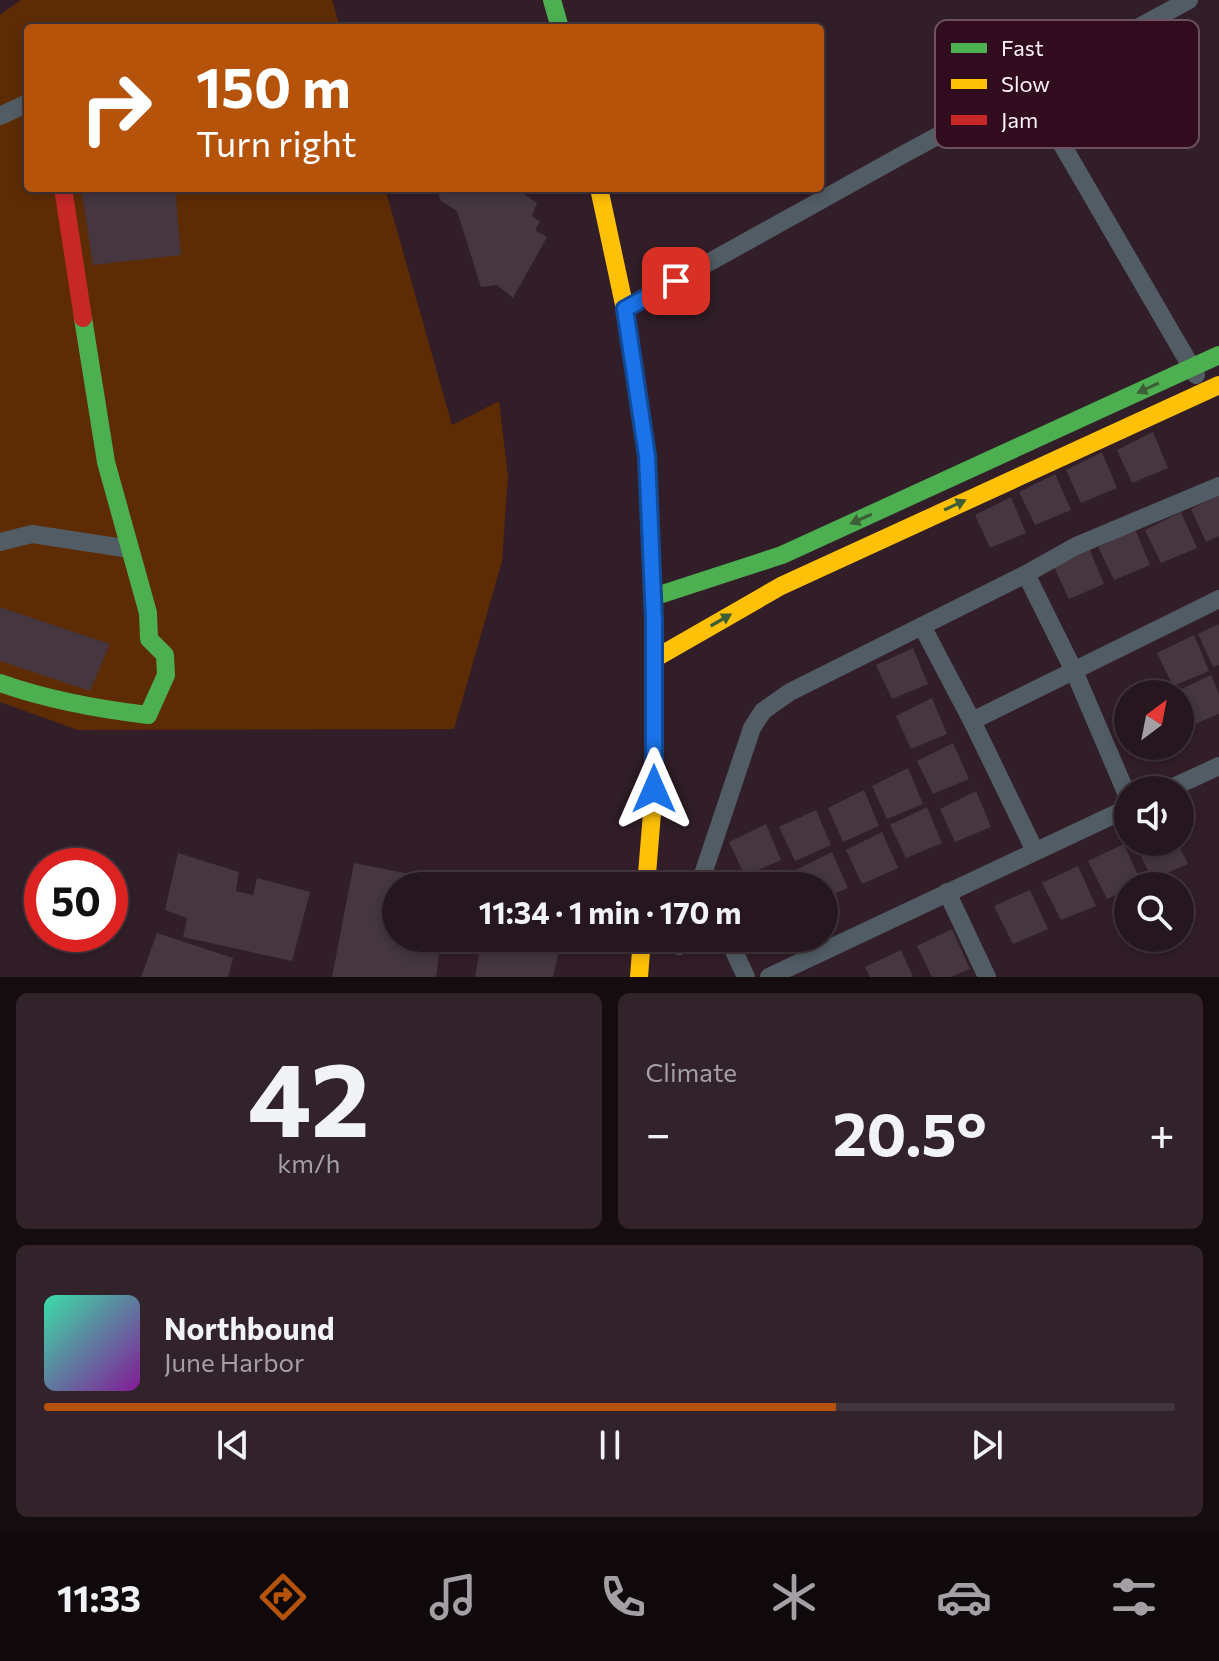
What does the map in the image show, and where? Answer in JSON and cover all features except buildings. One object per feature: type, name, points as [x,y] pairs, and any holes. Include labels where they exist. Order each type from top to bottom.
[{"type":"street","points":[[552,0],[559,24]]},
{"type":"street","points":[[1152,20],[1189,0]]},
{"type":"street","points":[[0,116],[24,105]]},
{"type":"street","points":[[625,309],[935,137]]},
{"type":"street","points":[[654,659],[781,586],[1212,389],[1193,368],[1064,148]]},
{"type":"street","points":[[0,683],[96,709],[148,715],[166,675],[165,655],[149,639],[148,613],[106,462],[64,192]]},
{"type":"street","points":[[600,192],[625,309],[647,456],[654,659],[654,789],[647,872]]},
{"type":"street","points":[[653,597],[782,555],[1219,355]]},
{"type":"street","points":[[705,872],[752,728],[763,711],[790,692],[1076,546],[1219,486]]},
{"type":"street","points":[[0,542],[32,534],[130,549]]},
{"type":"street","points":[[1026,574],[1074,671],[1119,776]]},
{"type":"street","points":[[972,721],[1219,599]]},
{"type":"street","points":[[922,626],[1035,851]]},
{"type":"street","points":[[1194,778],[1219,766]]},
{"type":"street","points":[[769,977],[1114,814]]},
{"type":"street","points":[[947,892],[987,977]]},
{"type":"street","points":[[639,977],[641,952]]},
{"type":"street","points":[[734,952],[746,977]]},
{"type":"shaded area","points":[[21,0],[332,0],[339,24],[24,24],[24,192],[386,192],[452,425],[499,401],[508,476],[502,561],[454,729],[78,730],[0,702],[0,15]]},
{"type":"traffic: fast","points":[[552,0],[559,24]]},
{"type":"traffic: fast","points":[[0,683],[73,703],[148,715],[166,675],[165,655],[149,639],[148,613],[106,462],[83,318]]},
{"type":"traffic: fast","points":[[653,597],[782,555],[1219,355]]},
{"type":"traffic: slow","points":[[600,192],[625,309],[647,456],[654,621],[654,789],[647,872]]},
{"type":"traffic: slow","points":[[654,659],[781,586],[1219,385]]},
{"type":"traffic: slow","points":[[639,977],[641,952]]},
{"type":"traffic: jam","points":[[64,192],[83,318]]},
{"type":"route","points":[[654,789],[654,621],[647,456],[625,309],[676,281]]}]
